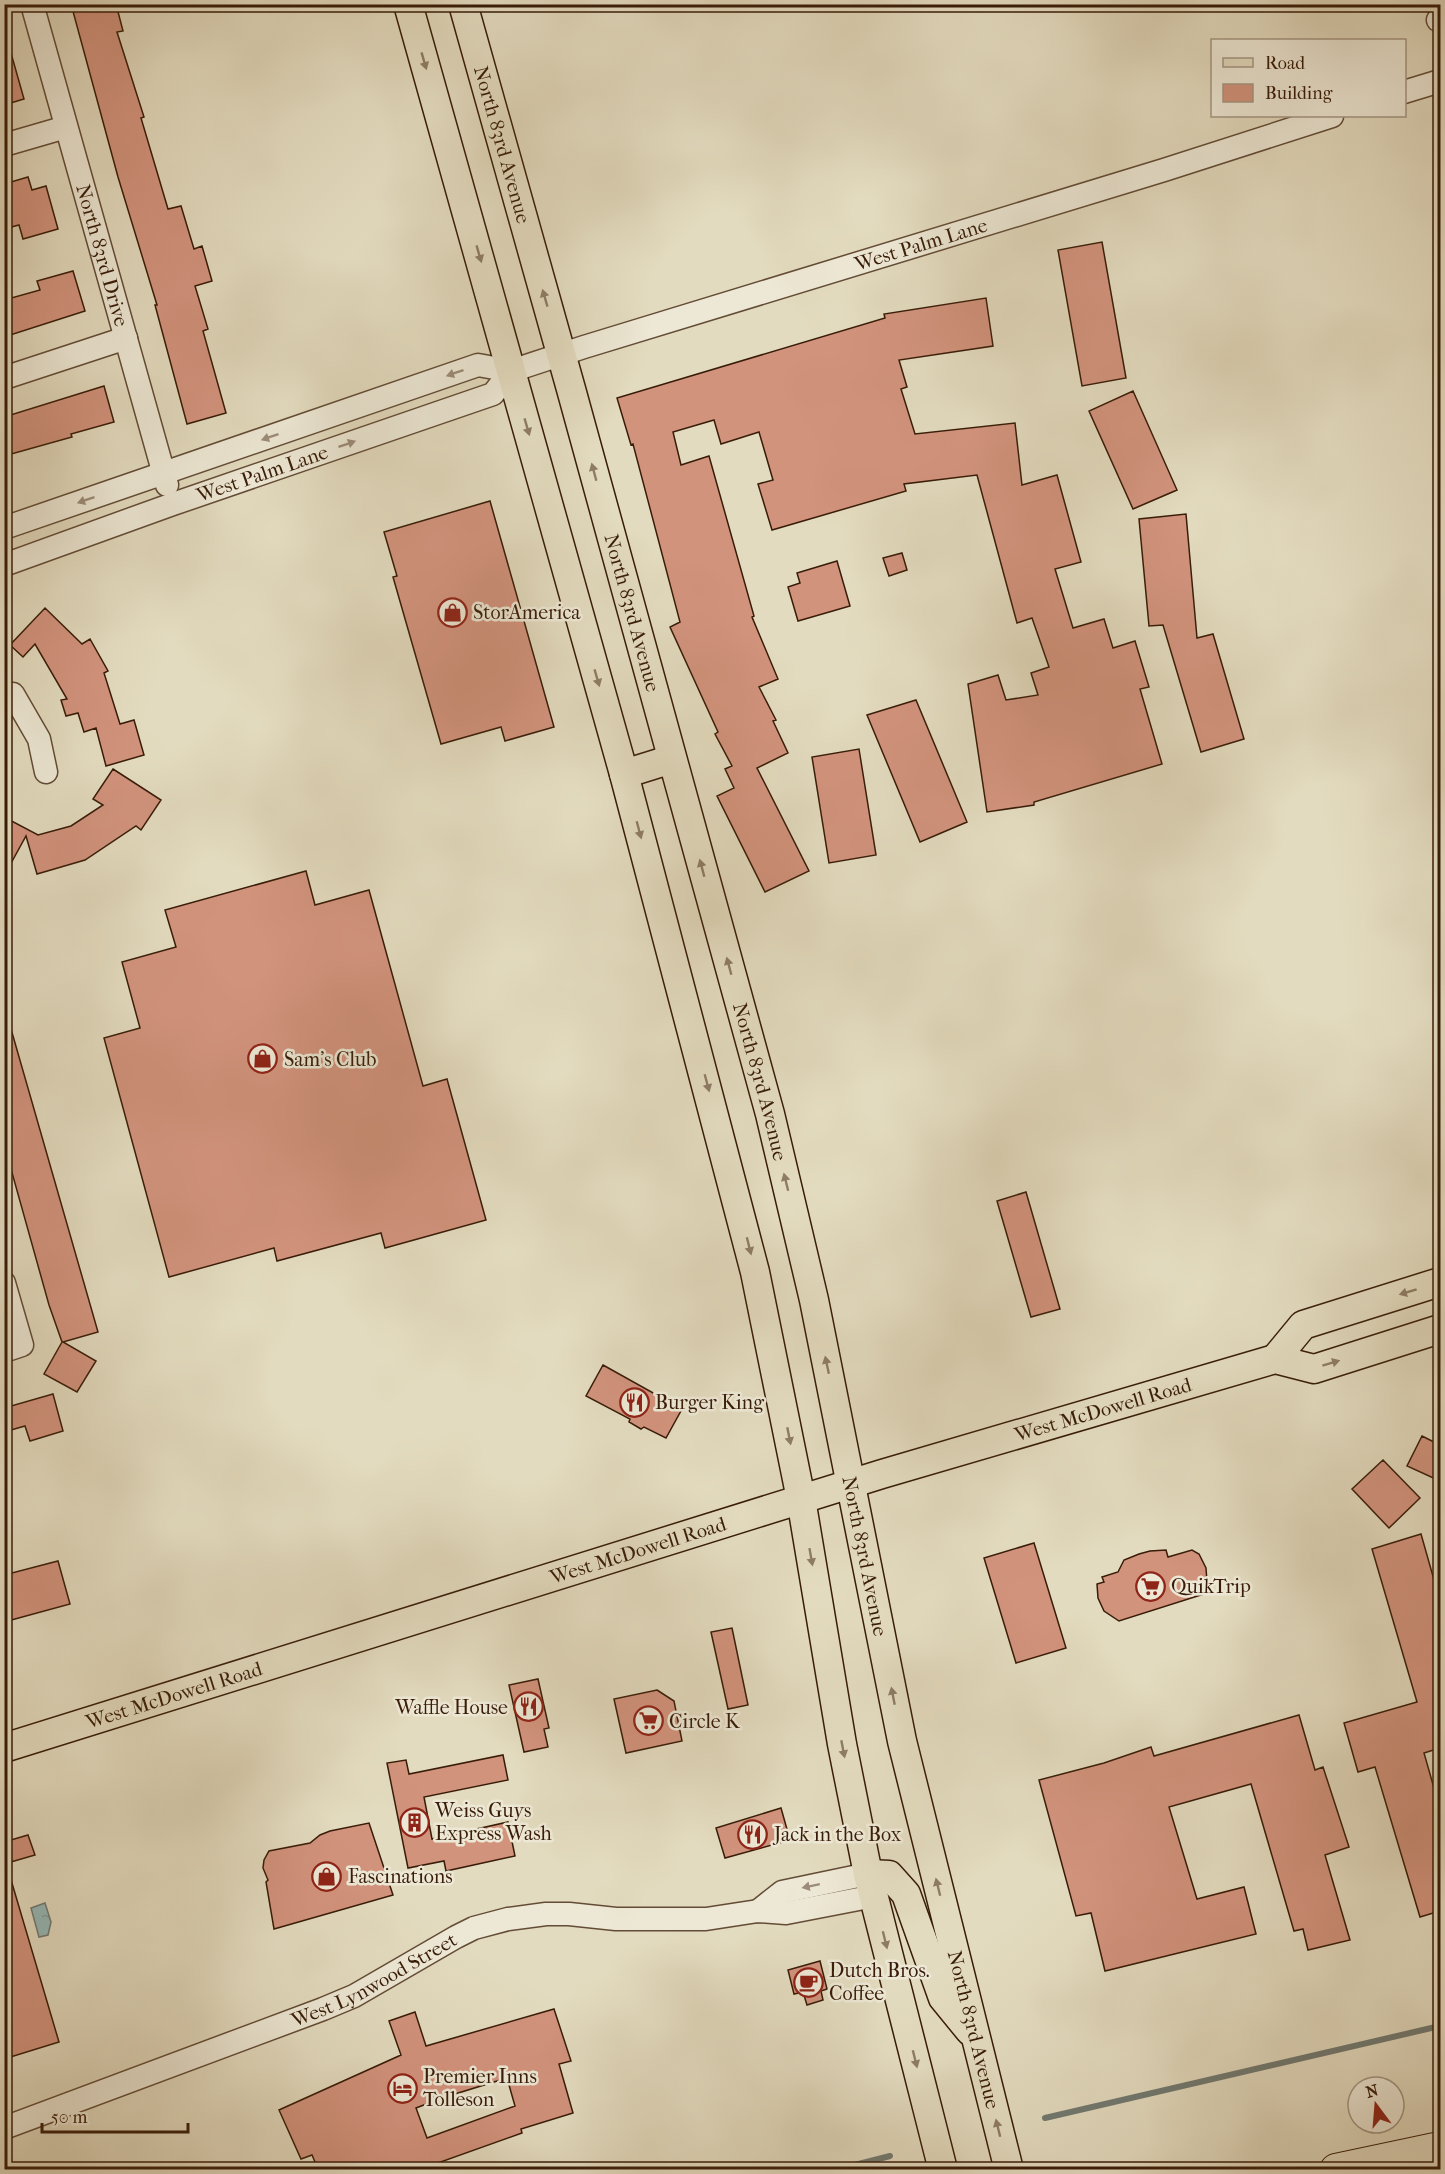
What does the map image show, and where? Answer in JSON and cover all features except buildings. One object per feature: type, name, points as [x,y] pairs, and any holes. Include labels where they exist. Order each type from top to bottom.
[{"type":"highway","points":[[1336,2169],[1440,2148]]},
{"type":"main road","points":[[408,4],[624,774],[755,1272],[801,1499],[840,1733],[871,1885],[943,2169]]},
{"type":"main road","name":"North 83rd Avenue","points":[[463,4],[785,1175],[814,1300],[902,1741],[1009,2169]]},
{"type":"main road","points":[[624,774],[672,759]]},
{"type":"main road","points":[[1440,1282],[1303,1325],[1275,1359],[1314,1369],[1440,1329]]},
{"type":"main road","name":"West McDowell Road","points":[[4,1748],[801,1499],[1275,1359]]},
{"type":"main road","points":[[871,1885],[889,1875],[906,1894],[943,1998],[975,2037]]},
{"type":"street","name":"North 83rd Drive","points":[[32,4],[173,504]]},
{"type":"street","points":[[1406,91],[1440,81]]},
{"type":"street","name":"West Palm Lane","points":[[4,528],[478,365],[511,371],[1329,117]]},
{"type":"street","points":[[4,145],[66,127]]},
{"type":"street","points":[[4,378],[126,338]]},
{"type":"street","name":"West Palm Lane","points":[[4,566],[173,504],[493,394],[511,371]]},
{"type":"street","points":[[9,695],[39,739],[45,772]]},
{"type":"street","points":[[4,1283],[13,1348]]},
{"type":"street","name":"West Lynwood Street","points":[[4,2128],[333,2005],[354,1996],[456,1937],[486,1925],[508,1919],[546,1914],[616,1919],[706,1919],[758,1911],[782,1892],[871,1885]]},
{"type":"water","points":[[45,1903],[51,1922],[48,1935],[39,1937],[31,1908]]},
{"type":"waterway","points":[[1045,2118],[1440,2026]]},
{"type":"waterway","points":[[835,2170],[890,2156]]},
{"type":"place","name":"StorAmerica","points":[[452,612]]},
{"type":"place","name":"Sam's Club","points":[[263,1059]]},
{"type":"place","name":"Burger King","points":[[634,1402]]},
{"type":"place","name":"QuikTrip","points":[[1150,1586]]},
{"type":"place","name":"Waffle House","points":[[529,1707]]},
{"type":"place","name":"Circle K","points":[[648,1721]]},
{"type":"place","name":"Weiss Guys Express Wash","points":[[414,1822]]},
{"type":"place","name":"Jack in the Box","points":[[753,1834]]},
{"type":"place","name":"Fascinations","points":[[327,1876]]},
{"type":"place","name":"Dutch Bros. Coffee","points":[[808,1982]]},
{"type":"place","name":"Premier Inns Tolleson","points":[[402,2088]]}]
